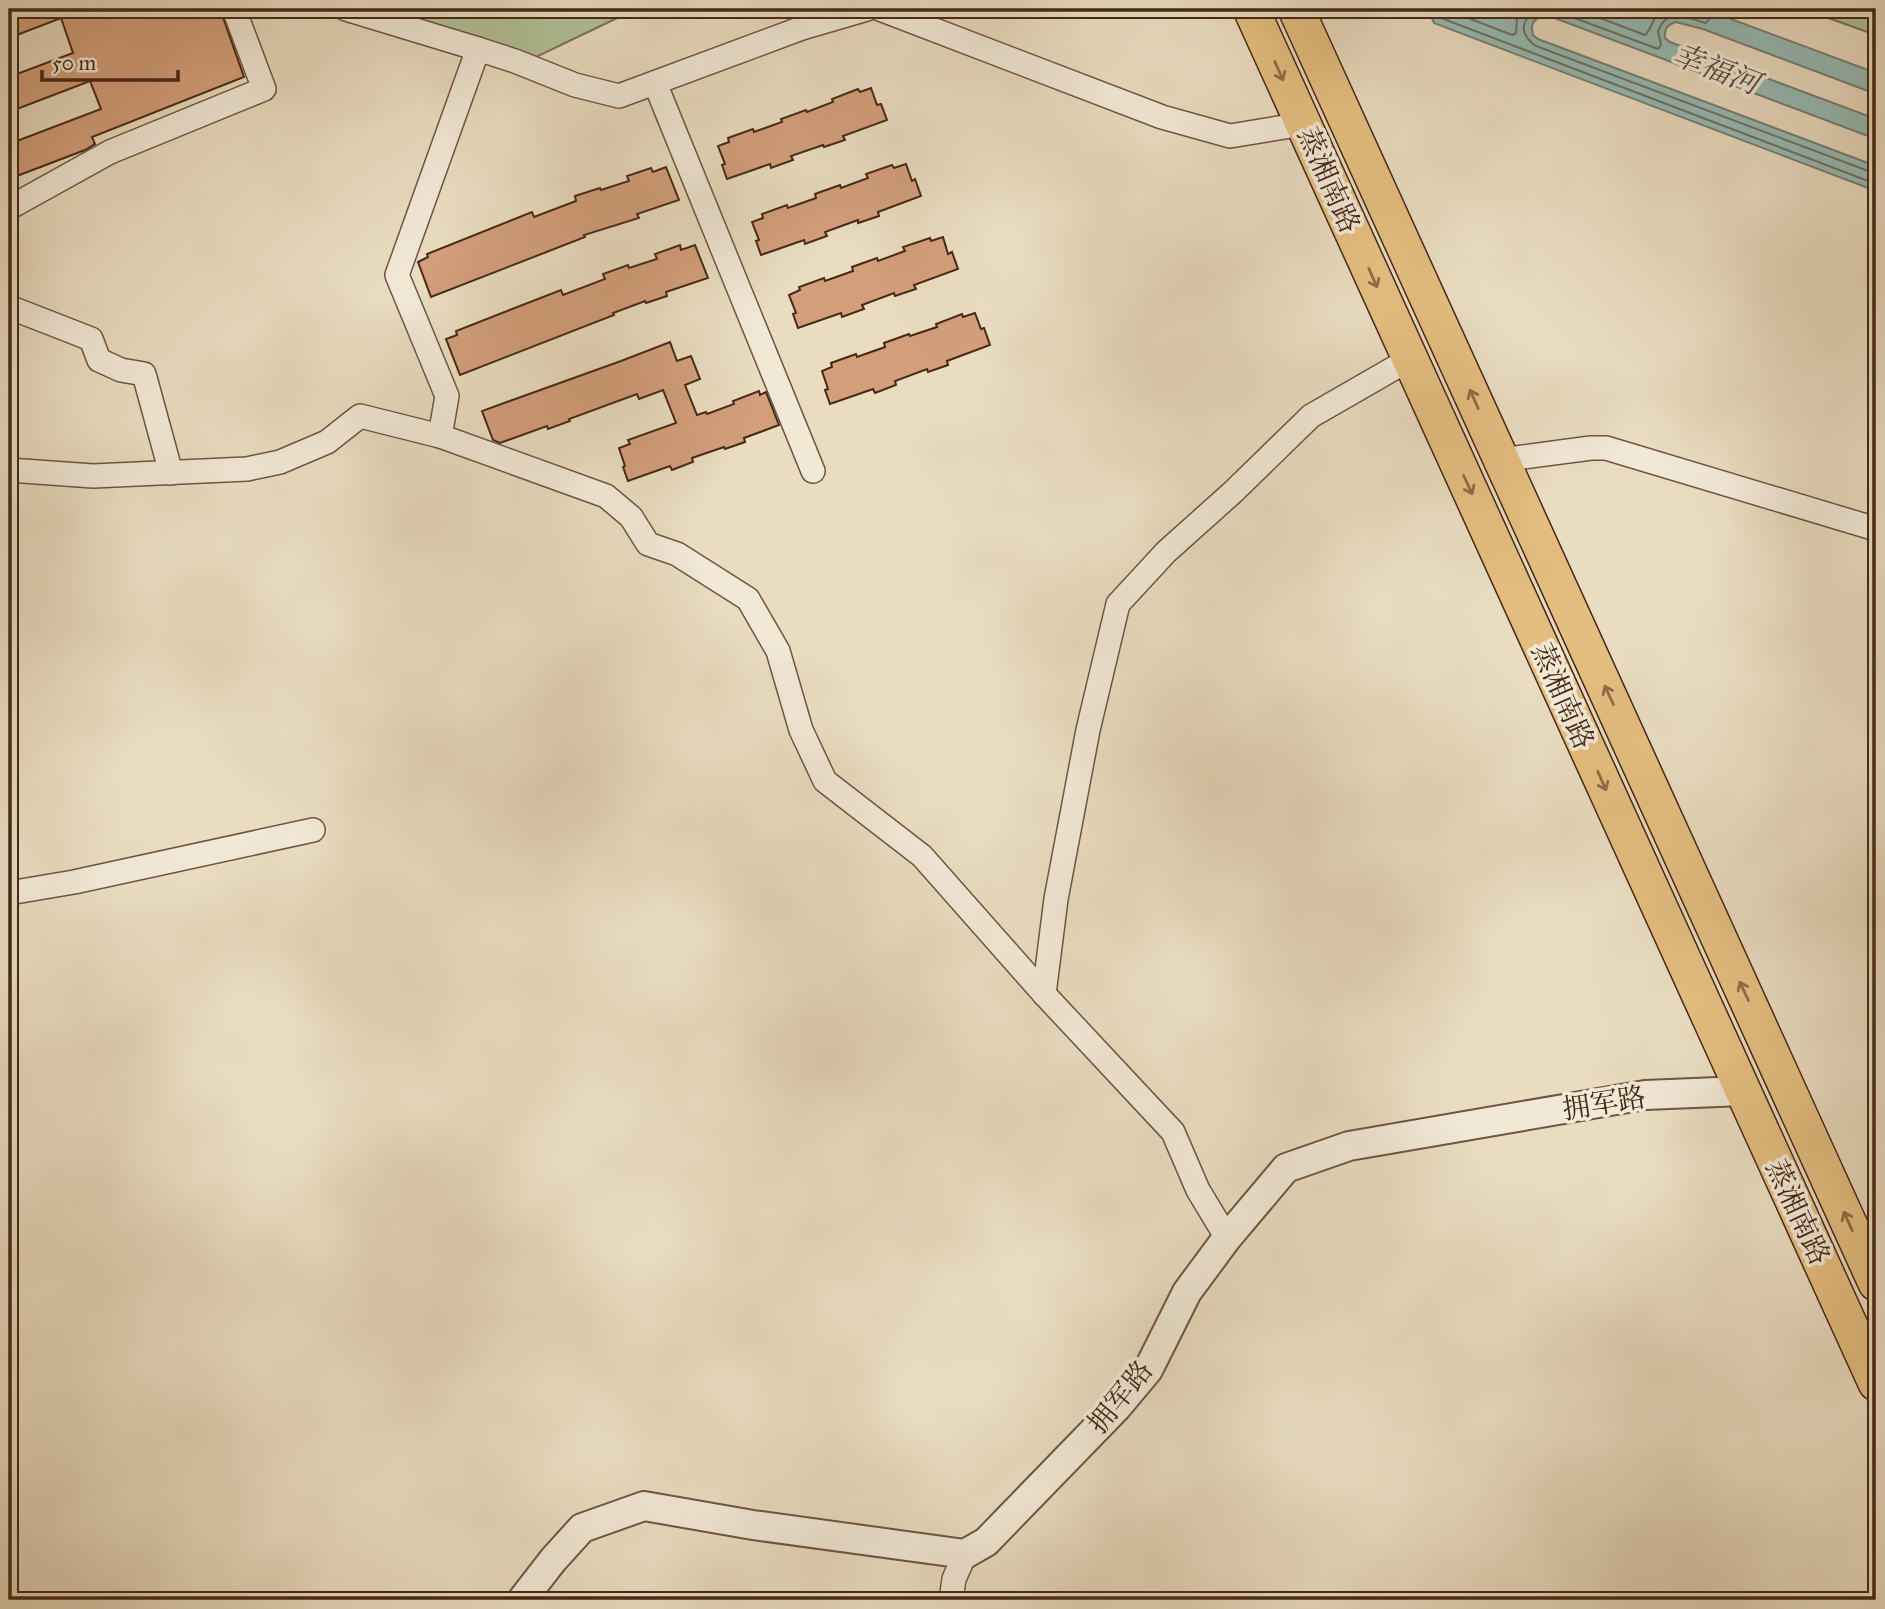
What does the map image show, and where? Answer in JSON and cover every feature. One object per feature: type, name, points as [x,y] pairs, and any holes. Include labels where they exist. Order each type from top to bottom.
[{"type":"main road","name":"蒸湘南路","points":[[1251,9],[1876,1383]]},
{"type":"main road","name":"蒸湘南路","points":[[1296,9],[1876,1283]]},
{"type":"main road","points":[[1726,1054],[1765,1036]]},
{"type":"street","points":[[9,208],[110,152],[264,89],[234,9]]},
{"type":"street","points":[[346,9],[478,48],[575,85],[619,96],[802,28],[867,9]]},
{"type":"street","points":[[880,9],[1162,117],[1230,136],[1303,124]]},
{"type":"street","points":[[440,436],[447,396],[397,275],[478,48]]},
{"type":"street","points":[[654,83],[813,471]]},
{"type":"street","points":[[9,307],[92,339],[99,360],[121,370],[144,374],[171,473]]},
{"type":"street","points":[[1044,994],[1056,899],[1088,730],[1118,604],[1166,552],[1311,416],[1410,359]]},
{"type":"street","points":[[9,470],[93,476],[247,469],[280,462],[327,442],[360,416],[440,436],[606,496],[631,517],[648,544],[677,554],[748,599],[778,652],[801,730],[825,781],[922,856],[1044,994],[1173,1132],[1198,1190],[1227,1238]]},
{"type":"street","points":[[1501,460],[1606,448],[1876,529]]},
{"type":"street","points":[[9,893],[74,882],[313,830]]},
{"type":"street","name":"拥军路","points":[[965,1554],[986,1542],[1148,1370],[1187,1292],[1227,1238],[1286,1168],[1349,1146],[1645,1095],[1743,1091]]},
{"type":"street","points":[[522,1600],[582,1528],[644,1506],[753,1525],[965,1554],[954,1579],[951,1600]]},
{"type":"green space","points":[[388,9],[636,9],[534,58]]},
{"type":"green space","points":[[1803,9],[1876,9],[1876,35]]},
{"type":"water","name":"幸福河","points":[[1428,9],[1707,10],[1876,73],[1876,94],[1703,29],[1676,22],[1668,26],[1665,32],[1665,38],[1670,42],[1876,119],[1876,139],[1552,17],[1539,18],[1532,26],[1533,35],[1538,39],[1876,166],[1876,191],[1434,23]]},
{"type":"building","points":[[9,9],[150,9],[151,15],[167,9],[220,9],[244,77],[92,137],[95,144],[85,150],[9,179],[9,144],[101,109],[90,81],[9,112],[9,77],[73,53],[61,18],[9,38]]},
{"type":"building","points":[[871,88],[877,105],[881,104],[887,120],[843,136],[845,140],[791,156],[793,160],[771,168],[770,164],[727,179],[718,146],[729,142],[728,138],[782,122],[781,119],[833,102],[832,99],[858,89],[860,92]]},
{"type":"building","points":[[906,164],[921,196],[878,212],[879,216],[858,223],[858,220],[825,232],[827,236],[805,244],[804,240],[761,255],[752,222],[763,218],[762,214],[787,205],[788,208],[816,198],[815,194],[868,178],[866,174],[892,165],[894,168]]},
{"type":"building","points":[[666,167],[679,200],[637,214],[639,218],[584,235],[585,237],[431,297],[418,262],[428,257],[427,254],[532,212],[534,217],[576,201],[575,196],[629,181],[627,176],[651,168],[653,172]]},
{"type":"building","points":[[943,237],[948,254],[952,252],[958,269],[914,285],[916,289],[895,296],[894,293],[862,305],[864,309],[842,317],[841,313],[798,328],[789,295],[800,290],[799,287],[824,278],[825,281],[853,271],[852,267],[905,251],[903,247],[930,238],[931,241]]},
{"type":"building","points":[[680,245],[681,250],[695,245],[708,278],[666,292],[667,296],[613,313],[614,315],[460,375],[446,339],[457,335],[456,331],[561,290],[563,295],[605,279],[603,274],[657,259],[655,254]]},
{"type":"building","points":[[975,313],[990,345],[947,361],[948,365],[928,372],[927,369],[895,381],[896,385],[875,393],[873,389],[830,404],[822,371],[832,367],[831,363],[885,347],[884,343],[937,327],[936,324],[962,314],[963,317]]},
{"type":"building","points":[[670,342],[677,361],[691,356],[700,379],[685,385],[697,415],[734,404],[733,401],[759,391],[760,395],[766,392],[779,425],[744,438],[745,442],[692,458],[693,462],[672,470],[670,466],[628,481],[619,448],[630,444],[628,440],[676,423],[663,390],[639,399],[637,394],[548,429],[547,426],[500,443],[493,440],[482,411]]}]
